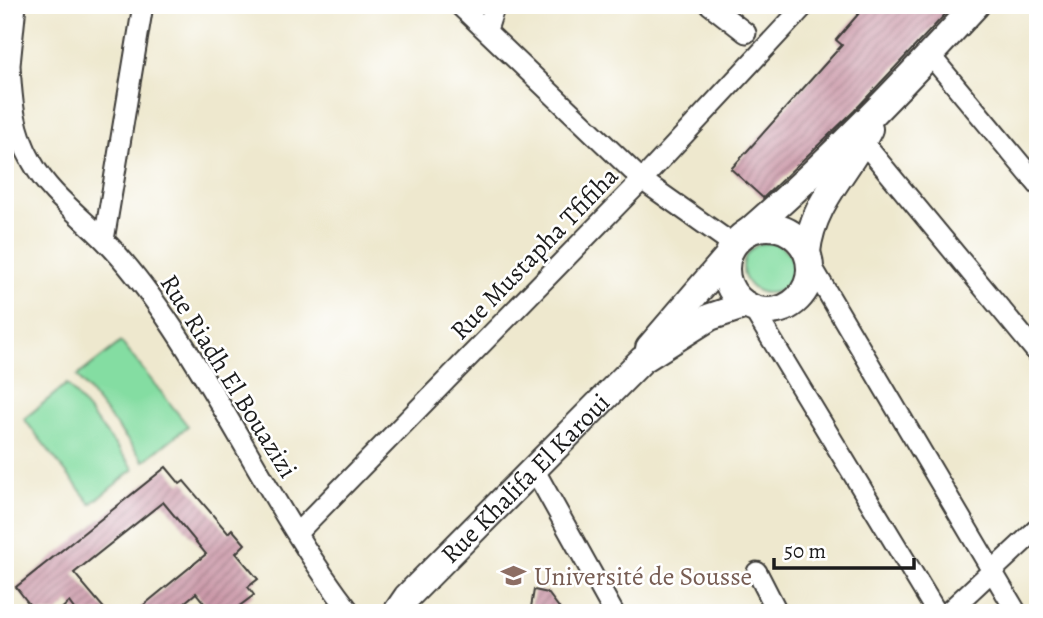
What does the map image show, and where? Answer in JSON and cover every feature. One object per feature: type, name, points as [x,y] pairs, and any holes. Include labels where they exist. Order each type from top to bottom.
[{"type":"main road","points":[[808,257],[799,240],[775,227],[737,244],[729,284],[750,307],[768,312],[795,302],[804,291],[808,257],[809,231],[821,204],[863,142],[878,112],[976,5]]},
{"type":"main road","name":"Rue Khalifa El Karoui","points":[[642,360],[656,335],[737,244],[852,132],[878,112]]},
{"type":"main road","name":"Rue Khalifa El Karoui","points":[[381,613],[402,605],[642,360],[710,317],[750,307]]},
{"type":"street","name":"Rue Riadh El Bouazizi","points":[[16,5],[8,65],[12,108],[18,134],[32,163],[63,204],[104,240],[173,328],[327,582],[351,613]]},
{"type":"street","points":[[104,240],[143,5]]},
{"type":"street","points":[[459,5],[642,180],[737,244]]},
{"type":"street","points":[[487,30],[495,5]]},
{"type":"street","points":[[710,5],[746,33]]},
{"type":"street","name":"Rue Mustapha Tfifiha","points":[[297,533],[642,180],[805,5]]},
{"type":"street","points":[[930,55],[1038,185]]},
{"type":"street","points":[[863,142],[1038,354]]},
{"type":"street","points":[[808,257],[1017,613]]},
{"type":"street","points":[[750,307],[937,613]]},
{"type":"street","points":[[534,469],[614,613]]},
{"type":"street","points":[[947,613],[1038,528]]},
{"type":"street","points":[[757,572],[778,613]]},
{"type":"street","name":"Rue Riadh El Bouazizi","points":[[327,582],[335,613]]},
{"type":"green space","points":[[768,243],[786,250],[793,268],[786,286],[768,293],[750,286],[743,268],[750,250]]},
{"type":"green space","points":[[121,342],[188,426],[144,461],[77,376]]},
{"type":"green space","points":[[67,384],[134,469],[91,504],[24,419]]},
{"type":"building","points":[[866,5],[954,5],[854,111],[763,198],[731,169],[842,45],[836,40]]},
{"type":"building","points":[[166,467],[180,484],[184,481],[228,533],[232,529],[245,544],[236,553],[258,579],[248,587],[254,595],[230,613],[212,613],[196,593],[172,613],[134,613],[206,554],[163,502],[74,573],[108,613],[77,613],[69,602],[57,613],[36,613],[16,587]]},
{"type":"building","points":[[534,590],[548,593],[563,613],[530,613]]},
{"type":"place","name":"Université de Sousse","points":[[514,576]]}]
